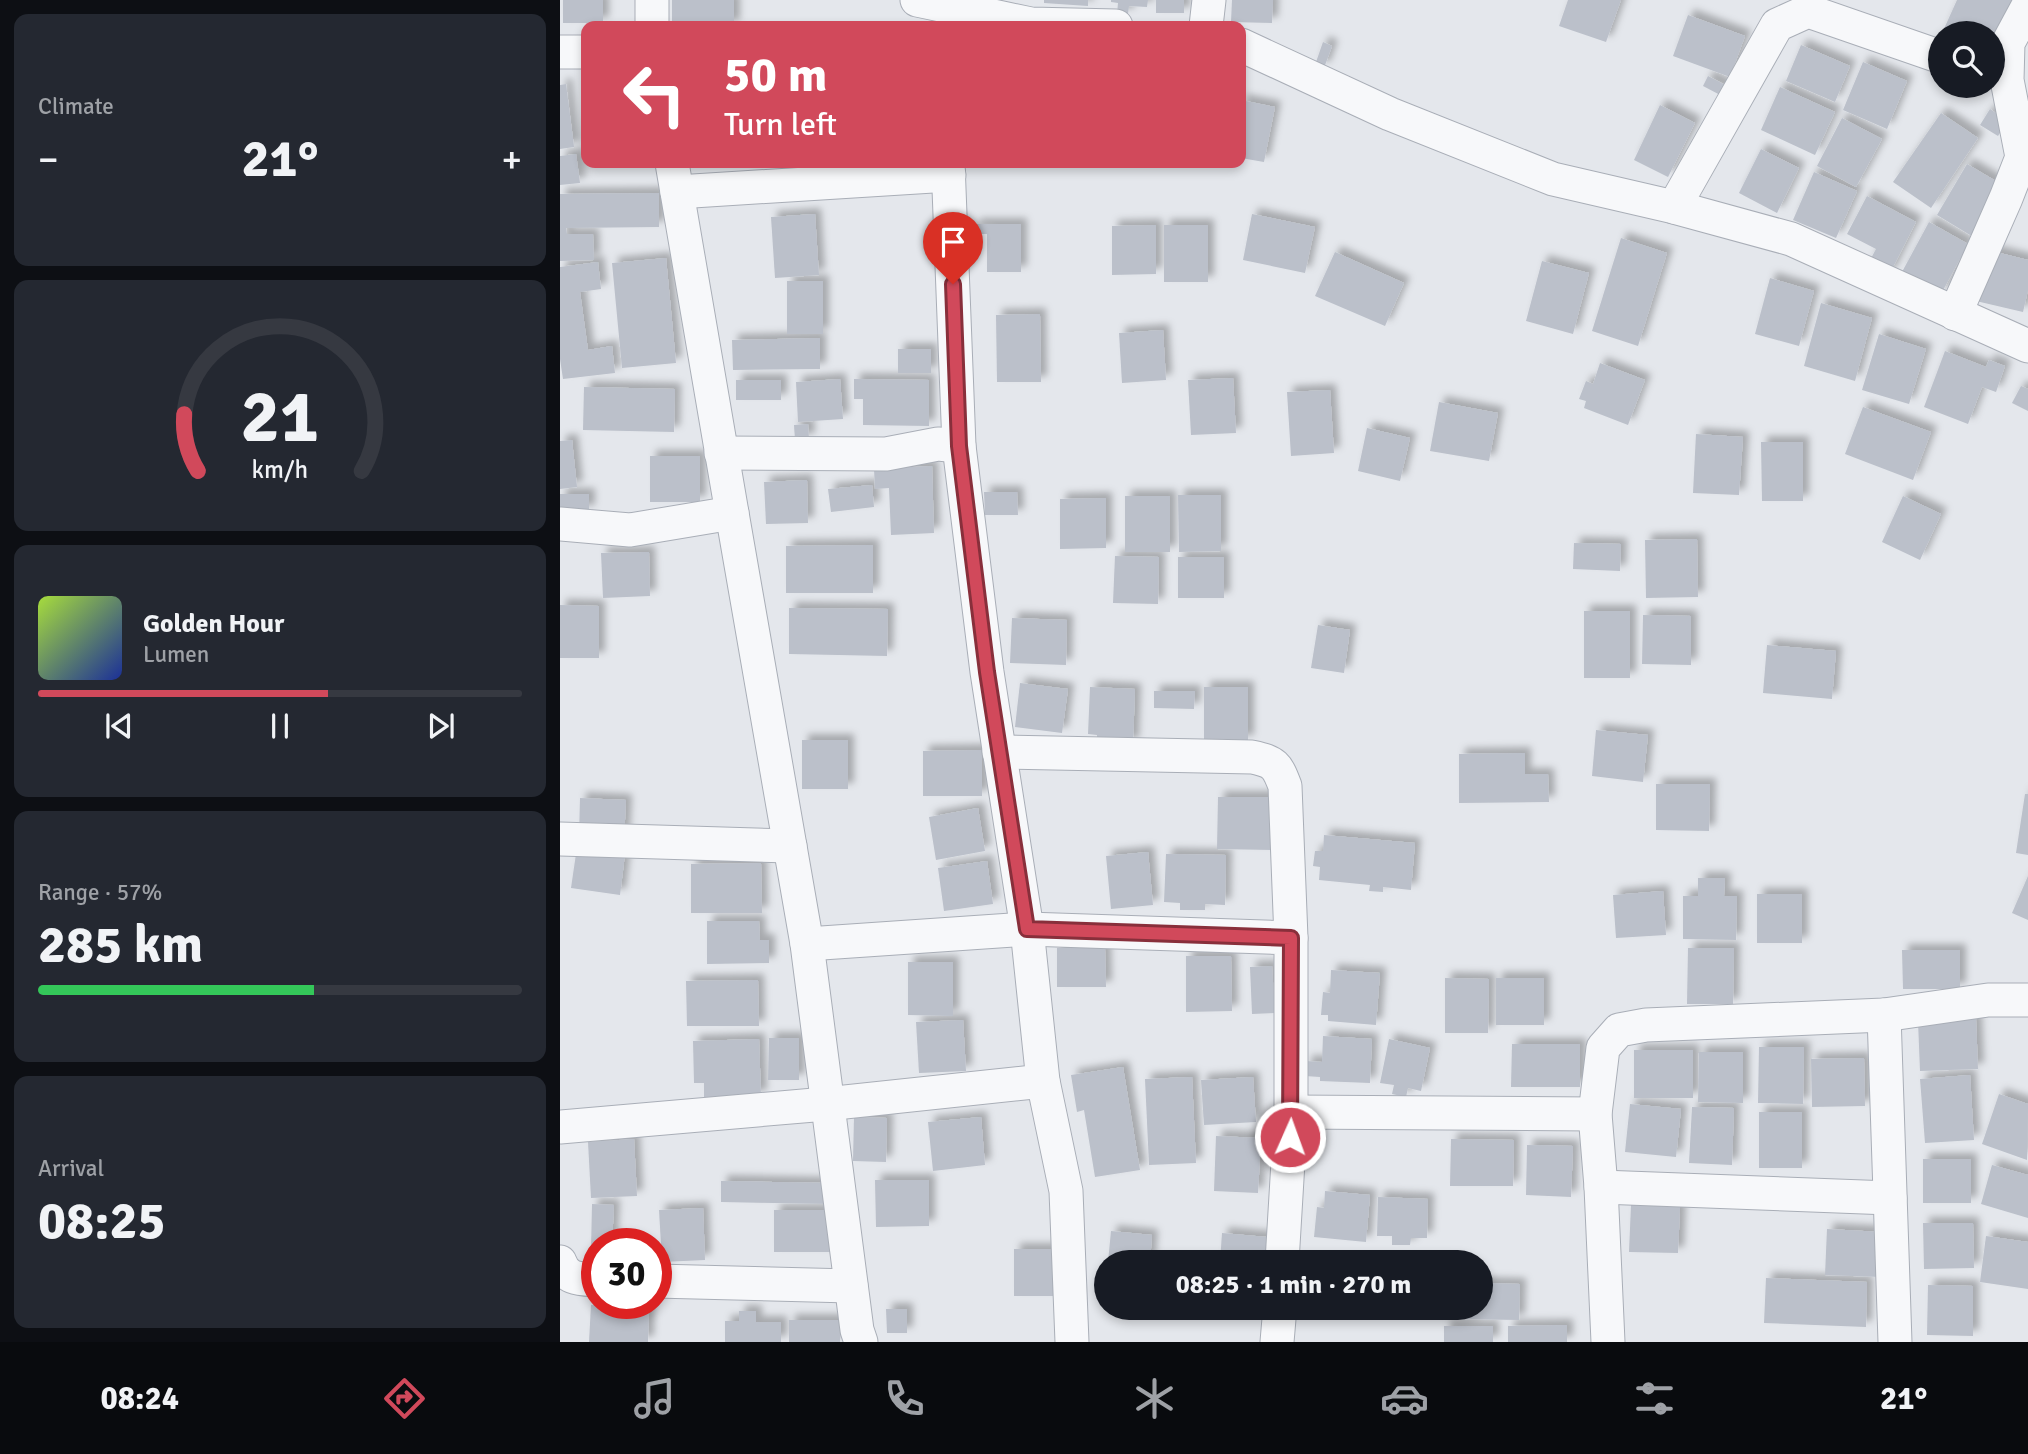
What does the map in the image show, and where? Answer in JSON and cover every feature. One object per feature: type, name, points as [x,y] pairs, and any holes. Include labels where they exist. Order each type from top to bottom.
[{"type":"street","points":[[652,0],[653,21]]},
{"type":"street","points":[[1207,21],[1209,0]]},
{"type":"street","points":[[1955,314],[2022,158],[2010,82],[2008,43],[2028,6]]},
{"type":"street","points":[[930,10],[1009,21]]},
{"type":"street","points":[[1674,207],[1777,25],[1808,11],[1928,53]]},
{"type":"street","points":[[1246,47],[1390,114],[1553,179],[1674,207],[1791,239],[2028,346]]},
{"type":"street","points":[[560,52],[581,51]]},
{"type":"street","points":[[861,1342],[857,1330],[826,1104],[807,944],[674,177],[948,169],[959,446],[987,672],[1027,929],[1043,1081],[1066,1191],[1072,1342]]},
{"type":"street","points":[[721,453],[886,454],[938,444],[959,446]]},
{"type":"street","points":[[560,524],[630,530],[732,513]]},
{"type":"street","points":[[999,752],[1252,757],[1270,760],[1278,769],[1285,786],[1291,938],[1291,1112],[1283,1250]]},
{"type":"street","points":[[560,839],[790,846]]},
{"type":"street","points":[[807,944],[1027,929],[1291,938]]},
{"type":"street","points":[[1608,1342],[1595,1114],[1603,1048],[1619,1030],[1646,1026],[1884,1016],[1988,1000],[2028,1000]]},
{"type":"street","points":[[1884,1016],[1895,1342]]},
{"type":"street","points":[[560,1127],[826,1104],[1043,1081]]},
{"type":"street","points":[[1291,1112],[1595,1114]]},
{"type":"street","points":[[1601,1187],[1890,1198]]},
{"type":"street","points":[[560,1262],[563,1270],[575,1279],[581,1279]]},
{"type":"street","points":[[672,1281],[851,1286]]},
{"type":"street","points":[[1277,1342],[1279,1320]]},
{"type":"building","points":[[563,0],[603,0],[603,21],[563,23]]},
{"type":"building","points":[[672,0],[734,0],[734,21],[672,21]]},
{"type":"building","points":[[1044,0],[1088,0],[1088,6],[1044,3]]},
{"type":"building","points":[[1111,0],[1148,0],[1147,7],[1129,6],[1128,14],[1117,14],[1118,3]]},
{"type":"building","points":[[1156,0],[1184,0],[1184,13],[1156,13]]},
{"type":"building","points":[[1232,0],[1273,0],[1272,23],[1231,21]]},
{"type":"building","points":[[1568,0],[1621,0],[1606,42],[1559,26]]},
{"type":"building","points":[[1957,0],[2016,0],[2005,23],[1948,21]]},
{"type":"building","points":[[1688,15],[1745,36],[1730,77],[1673,56]]},
{"type":"building","points":[[1323,42],[1332,46],[1324,68],[1315,65]]},
{"type":"building","points":[[1801,45],[1850,66],[1835,102],[1786,81]]},
{"type":"building","points":[[1863,62],[1907,81],[1887,129],[1843,110]]},
{"type":"building","points":[[1708,76],[1729,87],[1724,97],[1703,86]]},
{"type":"building","points":[[566,84],[574,147],[560,149],[560,85]]},
{"type":"building","points":[[1780,87],[1835,112],[1815,155],[1761,130]]},
{"type":"building","points":[[1246,101],[1275,107],[1264,162],[1246,159]]},
{"type":"building","points":[[1660,105],[1695,123],[1668,177],[1634,160]]},
{"type":"building","points":[[1990,109],[2007,121],[1998,136],[1980,125]]},
{"type":"building","points":[[1941,113],[1978,138],[1931,208],[1893,182]]},
{"type":"building","points":[[1842,118],[1882,139],[1856,187],[1817,166]]},
{"type":"building","points":[[1761,149],[1799,168],[1777,213],[1739,193]]},
{"type":"building","points":[[576,154],[580,183],[560,185],[560,156]]},
{"type":"building","points":[[1967,164],[2006,187],[1975,238],[1937,215]]},
{"type":"building","points":[[1814,172],[1857,191],[1836,238],[1793,220]]},
{"type":"building","points":[[659,193],[659,227],[566,228],[567,234],[593,234],[594,260],[560,261],[560,194]]},
{"type":"building","points":[[1867,196],[1916,222],[1889,275],[1868,264],[1876,249],[1847,234]]},
{"type":"building","points":[[815,214],[819,275],[775,278],[771,217]]},
{"type":"building","points":[[1252,214],[1315,227],[1305,273],[1243,260]]},
{"type":"building","points":[[1929,222],[1968,244],[1941,294],[1902,272]]},
{"type":"building","points":[[974,224],[1021,224],[1021,272],[987,272],[987,234],[974,234]]},
{"type":"building","points":[[1156,225],[1156,274],[1112,275],[1112,226]]},
{"type":"building","points":[[1164,225],[1208,225],[1208,282],[1164,282]]},
{"type":"building","points":[[1621,238],[1667,253],[1638,346],[1592,331]]},
{"type":"building","points":[[1988,250],[2028,260],[2028,290],[2023,312],[1976,301]]},
{"type":"building","points":[[1335,252],[1404,283],[1385,326],[1315,296]]},
{"type":"building","points":[[666,258],[676,363],[622,368],[612,263]]},
{"type":"building","points":[[1542,261],[1589,273],[1573,334],[1526,321]]},
{"type":"building","points":[[598,262],[601,289],[580,292],[588,350],[612,346],[615,373],[563,379],[560,359],[560,267]]},
{"type":"building","points":[[1770,278],[1814,291],[1799,346],[1755,334]]},
{"type":"building","points":[[787,281],[823,281],[823,334],[787,334]]},
{"type":"building","points":[[1821,303],[1872,318],[1855,381],[1804,366]]},
{"type":"building","points":[[1040,314],[1041,382],[997,382],[996,315]]},
{"type":"building","points":[[1163,330],[1166,380],[1122,383],[1119,333]]},
{"type":"building","points":[[1879,334],[1926,349],[1909,404],[1862,390]]},
{"type":"building","points":[[820,338],[820,369],[733,370],[732,340]]},
{"type":"building","points":[[898,349],[931,349],[931,373],[898,373]]},
{"type":"building","points":[[1945,351],[1986,367],[1989,360],[2005,366],[1996,392],[1982,387],[1968,424],[1924,407]]},
{"type":"building","points":[[1600,363],[1645,380],[1628,425],[1584,408],[1586,401],[1579,399],[1586,381],[1593,384]]},
{"type":"building","points":[[1233,378],[1236,433],[1191,435],[1188,380]]},
{"type":"building","points":[[840,379],[843,419],[798,422],[796,382]]},
{"type":"building","points":[[854,379],[929,380],[929,426],[863,425],[863,399],[854,399]]},
{"type":"building","points":[[736,380],[781,380],[781,400],[736,400]]},
{"type":"building","points":[[2021,386],[2028,389],[2028,411],[2012,403]]},
{"type":"building","points":[[584,387],[675,389],[674,432],[583,430]]},
{"type":"building","points":[[1330,390],[1334,453],[1291,456],[1287,392]]},
{"type":"building","points":[[1439,402],[1498,413],[1489,461],[1430,451]]},
{"type":"building","points":[[1863,407],[1931,432],[1913,480],[1845,454]]},
{"type":"building","points":[[808,424],[809,439],[795,440],[794,425]]},
{"type":"building","points":[[1367,428],[1410,438],[1400,481],[1358,471]]},
{"type":"building","points":[[1696,434],[1743,437],[1739,495],[1693,493]]},
{"type":"building","points":[[572,440],[577,487],[560,489],[560,441]]},
{"type":"building","points":[[1761,442],[1803,442],[1803,501],[1762,501]]},
{"type":"building","points":[[650,456],[700,456],[700,502],[650,502]]},
{"type":"building","points":[[932,466],[934,533],[891,535],[889,488],[875,489],[874,469]]},
{"type":"building","points":[[807,480],[808,523],[766,524],[764,482]]},
{"type":"building","points":[[872,485],[874,507],[831,512],[828,489]]},
{"type":"building","points":[[984,492],[1017,492],[1018,515],[985,515]]},
{"type":"building","points":[[560,494],[589,494],[589,511],[560,511]]},
{"type":"building","points":[[1178,495],[1221,495],[1221,551],[1179,552]]},
{"type":"building","points":[[1125,496],[1170,496],[1170,552],[1125,552]]},
{"type":"building","points":[[1903,496],[1941,514],[1920,560],[1882,542]]},
{"type":"building","points":[[1106,498],[1106,548],[1060,549],[1060,499]]},
{"type":"building","points":[[1697,539],[1698,597],[1646,598],[1645,540]]},
{"type":"building","points":[[1574,543],[1621,544],[1620,571],[1573,569]]},
{"type":"building","points":[[873,545],[873,593],[786,593],[786,546]]},
{"type":"building","points":[[649,552],[650,596],[603,598],[601,553]]},
{"type":"building","points":[[1115,556],[1159,557],[1158,604],[1113,603]]},
{"type":"building","points":[[1178,557],[1224,557],[1224,598],[1178,598]]},
{"type":"building","points":[[560,605],[599,606],[599,658],[560,658]]},
{"type":"building","points":[[789,608],[888,609],[887,656],[789,654]]},
{"type":"building","points":[[1584,611],[1630,611],[1630,678],[1584,678]]},
{"type":"building","points":[[1643,615],[1691,616],[1691,665],[1642,664]]},
{"type":"building","points":[[1012,618],[1067,620],[1066,665],[1010,663]]},
{"type":"building","points":[[1318,625],[1350,630],[1344,673],[1311,668]]},
{"type":"building","points":[[1767,645],[1836,651],[1832,699],[1763,693]]},
{"type":"building","points":[[1020,683],[1068,689],[1062,733],[1015,727]]},
{"type":"building","points":[[1090,687],[1135,689],[1133,744],[1097,742],[1097,735],[1088,734]]},
{"type":"building","points":[[1204,687],[1248,687],[1248,741],[1204,740]]},
{"type":"building","points":[[1154,691],[1195,691],[1194,709],[1154,708]]},
{"type":"building","points":[[1596,730],[1648,735],[1643,782],[1592,776]]},
{"type":"building","points":[[802,740],[848,740],[848,789],[802,789]]},
{"type":"building","points":[[982,750],[982,796],[923,796],[923,751]]},
{"type":"building","points":[[1525,753],[1525,774],[1548,774],[1549,802],[1459,803],[1459,754]]},
{"type":"building","points":[[1656,784],[1710,784],[1709,831],[1656,830]]},
{"type":"building","points":[[2025,794],[2028,794],[2028,855],[2016,853]]},
{"type":"building","points":[[1218,797],[1272,797],[1272,850],[1217,849]]},
{"type":"building","points":[[580,798],[626,800],[624,840],[579,837]]},
{"type":"building","points":[[978,808],[985,851],[936,860],[929,817]]},
{"type":"building","points":[[1324,835],[1415,843],[1411,890],[1383,887],[1383,892],[1369,891],[1370,885],[1319,880],[1320,867],[1313,866],[1315,851],[1323,851]]},
{"type":"building","points":[[577,847],[625,854],[620,895],[571,888]]},
{"type":"building","points":[[1148,852],[1153,905],[1111,909],[1106,856]]},
{"type":"building","points":[[1166,854],[1226,855],[1225,905],[1205,904],[1205,910],[1180,910],[1180,903],[1164,902]]},
{"type":"building","points":[[987,861],[993,904],[944,911],[938,868]]},
{"type":"building","points":[[761,863],[762,913],[691,913],[691,864]]},
{"type":"building","points":[[2028,876],[2028,920],[2012,913]]},
{"type":"building","points":[[1698,878],[1725,878],[1724,896],[1737,896],[1736,940],[1683,939],[1683,896],[1698,896]]},
{"type":"building","points":[[1663,891],[1666,935],[1616,938],[1613,895]]},
{"type":"building","points":[[1757,894],[1802,894],[1802,943],[1757,943]]},
{"type":"building","points":[[707,921],[759,921],[760,940],[769,940],[769,963],[707,964]]},
{"type":"building","points":[[1057,948],[1105,948],[1106,987],[1057,987]]},
{"type":"building","points":[[1688,948],[1734,948],[1733,1004],[1687,1004]]},
{"type":"building","points":[[1902,950],[1960,950],[1960,989],[1903,989]]},
{"type":"building","points":[[1186,956],[1231,956],[1232,1011],[1186,1012]]},
{"type":"building","points":[[908,962],[953,962],[953,1016],[908,1015]]},
{"type":"building","points":[[1272,966],[1275,1013],[1252,1014],[1250,967]]},
{"type":"building","points":[[1331,970],[1380,973],[1376,1025],[1328,1021],[1328,1015],[1321,1015],[1323,992],[1330,993]]},
{"type":"building","points":[[1445,978],[1489,979],[1488,1033],[1445,1033]]},
{"type":"building","points":[[1496,978],[1544,978],[1544,1025],[1496,1025]]},
{"type":"building","points":[[758,980],[759,1026],[687,1026],[686,981]]},
{"type":"building","points":[[1976,1019],[1978,1069],[1920,1071],[1918,1021]]},
{"type":"building","points":[[963,1020],[966,1071],[919,1073],[916,1022]]},
{"type":"building","points":[[1323,1036],[1372,1039],[1370,1083],[1320,1081],[1320,1077],[1305,1076],[1306,1061],[1322,1062]]},
{"type":"building","points":[[769,1038],[799,1038],[799,1080],[768,1080]]},
{"type":"building","points":[[759,1039],[761,1096],[704,1097],[704,1083],[694,1083],[693,1041]]},
{"type":"building","points":[[1389,1039],[1430,1048],[1421,1091],[1408,1088],[1406,1097],[1392,1094],[1394,1085],[1380,1083]]},
{"type":"building","points":[[1512,1044],[1580,1044],[1580,1087],[1511,1087]]},
{"type":"building","points":[[1759,1047],[1804,1047],[1803,1104],[1758,1103]]},
{"type":"building","points":[[1634,1050],[1693,1050],[1693,1098],[1634,1098]]},
{"type":"building","points":[[1699,1052],[1743,1052],[1743,1103],[1698,1102]]},
{"type":"building","points":[[1864,1058],[1865,1106],[1812,1107],[1811,1059]]},
{"type":"building","points":[[1123,1067],[1140,1170],[1095,1177],[1084,1110],[1077,1112],[1071,1075]]},
{"type":"building","points":[[1970,1075],[1974,1140],[1925,1143],[1920,1079]]},
{"type":"building","points":[[1192,1077],[1196,1163],[1149,1165],[1145,1079]]},
{"type":"building","points":[[1253,1077],[1256,1122],[1204,1125],[1201,1080]]},
{"type":"building","points":[[1999,1094],[2028,1104],[2027,1160],[1982,1144]]},
{"type":"building","points":[[1630,1104],[1681,1109],[1676,1157],[1625,1152]]},
{"type":"building","points":[[1692,1107],[1734,1108],[1732,1165],[1689,1163]]},
{"type":"building","points":[[1759,1112],[1802,1112],[1802,1168],[1759,1168]]},
{"type":"building","points":[[854,1117],[887,1118],[886,1162],[853,1161]]},
{"type":"building","points":[[981,1117],[985,1165],[933,1171],[928,1122]]},
{"type":"building","points":[[1216,1136],[1261,1138],[1258,1193],[1214,1191]]},
{"type":"building","points":[[634,1139],[637,1196],[591,1198],[588,1142]]},
{"type":"building","points":[[1451,1139],[1514,1140],[1513,1186],[1450,1186]]},
{"type":"building","points":[[1527,1145],[1573,1146],[1571,1197],[1526,1195]]},
{"type":"building","points":[[1923,1159],[1971,1159],[1971,1203],[1923,1203]]},
{"type":"building","points":[[1992,1165],[2028,1175],[2028,1218],[1981,1204]]},
{"type":"building","points":[[875,1180],[929,1180],[929,1226],[876,1227]]},
{"type":"building","points":[[721,1181],[834,1183],[833,1204],[721,1202]]},
{"type":"building","points":[[1325,1191],[1370,1195],[1366,1242],[1314,1237],[1317,1207],[1324,1208]]},
{"type":"building","points":[[1378,1197],[1428,1199],[1427,1238],[1411,1238],[1410,1245],[1392,1245],[1392,1236],[1377,1236]]},
{"type":"building","points":[[592,1204],[614,1205],[613,1228],[591,1228]]},
{"type":"building","points":[[1631,1205],[1680,1207],[1678,1253],[1629,1252]]},
{"type":"building","points":[[703,1208],[705,1260],[672,1262],[672,1228],[660,1228],[659,1210]]},
{"type":"building","points":[[774,1210],[832,1210],[832,1252],[774,1252]]},
{"type":"building","points":[[1923,1223],[1973,1223],[1974,1268],[1924,1269]]},
{"type":"building","points":[[1827,1229],[1882,1232],[1881,1277],[1825,1275]]},
{"type":"building","points":[[1111,1231],[1152,1235],[1151,1250],[1109,1250]]},
{"type":"building","points":[[1222,1233],[1279,1238],[1278,1250],[1221,1250]]},
{"type":"building","points":[[1986,1236],[2028,1242],[2028,1289],[1980,1282]]},
{"type":"building","points":[[1014,1249],[1061,1249],[1061,1296],[1014,1296]]},
{"type":"building","points":[[1766,1278],[1867,1282],[1866,1327],[1764,1323]]},
{"type":"building","points":[[1493,1283],[1520,1284],[1519,1320],[1493,1320]]},
{"type":"building","points":[[1928,1285],[1973,1286],[1973,1336],[1927,1335]]},
{"type":"building","points":[[886,1309],[907,1309],[907,1333],[887,1333]]},
{"type":"building","points":[[739,1311],[756,1311],[756,1322],[781,1322],[781,1342],[725,1342],[725,1321],[739,1321]]},
{"type":"building","points":[[590,1319],[649,1319],[648,1342],[589,1342]]},
{"type":"building","points":[[789,1320],[840,1320],[840,1342],[789,1342]]},
{"type":"building","points":[[1567,1325],[1567,1342],[1508,1342],[1508,1326]]},
{"type":"building","points":[[1444,1326],[1493,1326],[1493,1342],[1444,1342]]},
{"type":"route","points":[[953,284],[959,446],[987,672],[1027,929],[1291,938],[1290,1137]]}]
